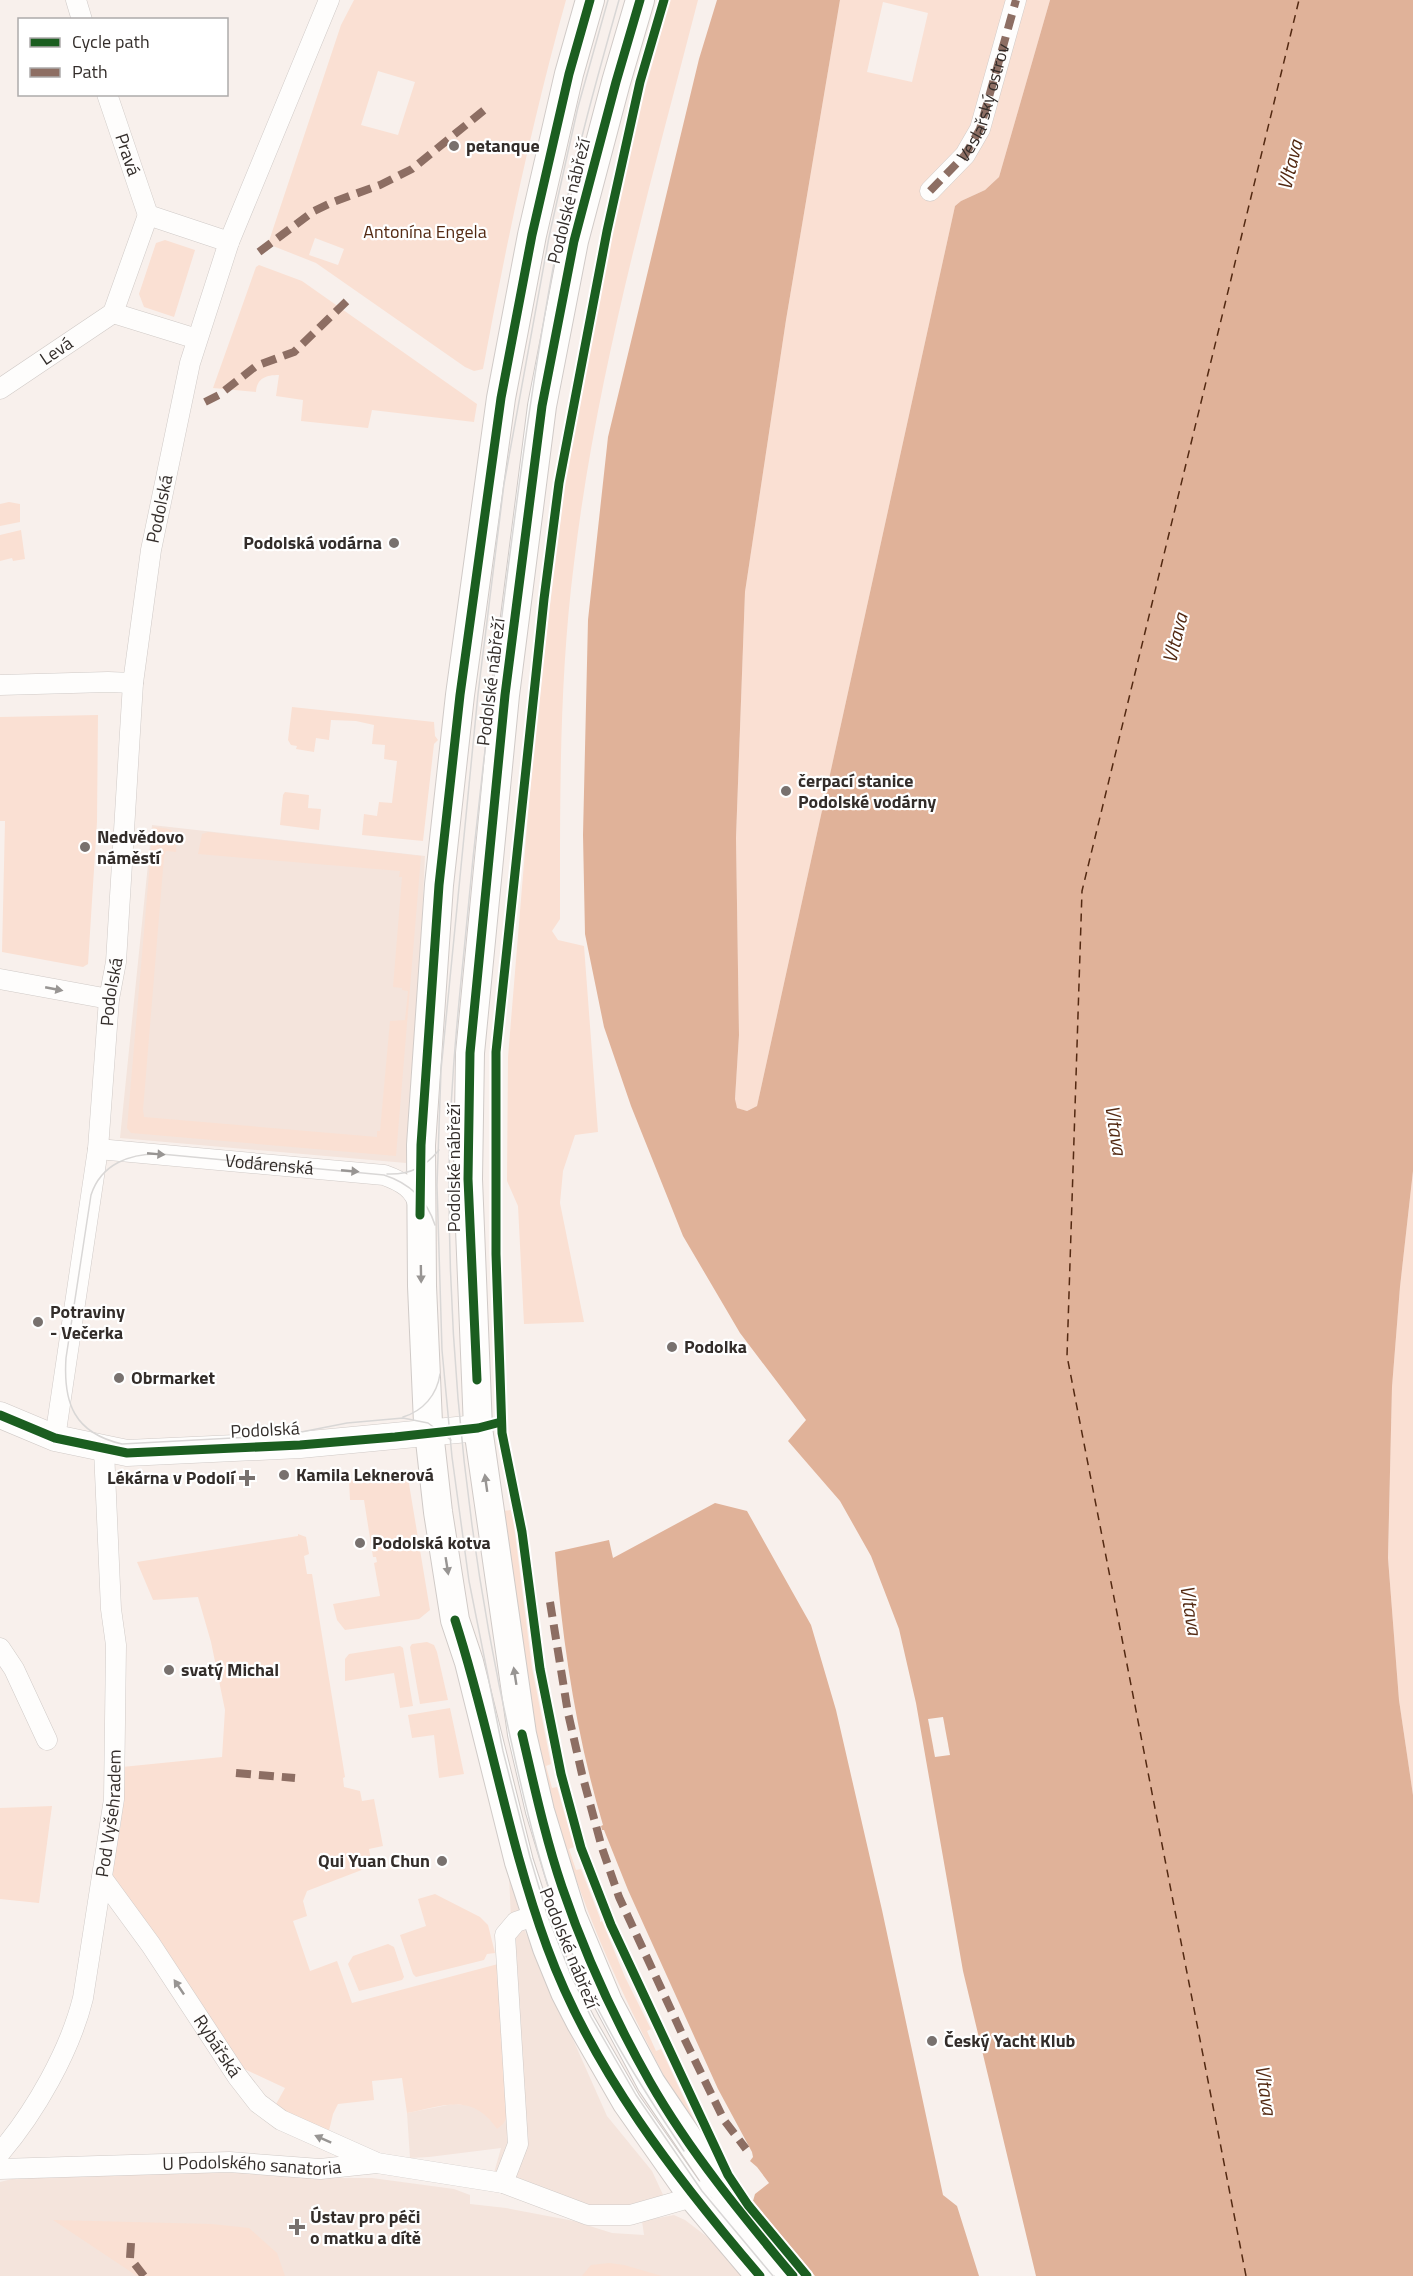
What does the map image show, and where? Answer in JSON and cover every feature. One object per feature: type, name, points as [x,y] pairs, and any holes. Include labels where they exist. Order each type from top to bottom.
[{"type":"main road","name":"Podolské nábřeží","points":[[590,0],[569,74],[532,235],[501,398],[460,695],[439,885],[421,1145],[420,1215],[424,1372],[438,1512],[455,1620],[469,1662],[519,1862],[536,1915],[565,1992],[627,2103],[693,2197],[760,2276]]},
{"type":"main road","name":"Podolské nábřeží","points":[[640,0],[574,241],[546,382],[505,695],[471,1053],[468,1179],[478,1428],[522,1734],[540,1812],[568,1904],[608,2002],[651,2083],[732,2203],[793,2276]]},
{"type":"street","points":[[76,0],[81,18]]},
{"type":"street","name":"Podolská","points":[[329,0],[230,242],[197,339],[153,540],[133,683],[116,962],[109,999],[98,1149],[55,1438],[127,1453],[277,1446],[478,1428]]},
{"type":"street","name":"Veslařský ostrov","points":[[930,191],[965,154],[980,129],[1016,0]]},
{"type":"street","name":"Pravá","points":[[108,96],[148,215]]},
{"type":"street","points":[[197,339],[113,313],[148,215],[230,242]]},
{"type":"street","name":"Levá","points":[[0,389],[113,313]]},
{"type":"street","points":[[0,685],[133,683]]},
{"type":"street","points":[[0,979],[109,999]]},
{"type":"street","name":"Vodárenská","points":[[98,1149],[384,1175],[407,1186],[416,1198],[420,1215]]},
{"type":"street","points":[[0,1415],[55,1438]]},
{"type":"street","name":"Pod Vyšehradem","points":[[0,2153],[18,2132],[68,2046],[77,2022],[83,1998],[114,1799],[116,1645],[111,1609],[104,1450]]},
{"type":"street","points":[[0,1648],[14,1669],[46,1740]]},
{"type":"street","name":"Rybářská","points":[[102,1878],[151,1945],[237,2076],[258,2103],[281,2120],[377,2163]]},
{"type":"street","points":[[503,2183],[518,2144],[505,1935],[516,1922],[568,1904]]},
{"type":"street","name":"U Podolského sanatoria","points":[[0,2169],[229,2162],[320,2169],[377,2163],[503,2183],[588,2215],[630,2215],[693,2197],[718,2182]]},
{"type":"shaded area","points":[[152,825],[425,856],[418,1003],[406,1163],[120,1138]]},
{"type":"shaded area","points":[[509,1875],[524,1929],[607,2116],[652,2171],[665,2199],[627,2210],[576,2206],[494,2173],[501,2148],[410,2158],[407,2113],[453,2104],[475,2106],[490,2119],[512,1942]]},
{"type":"shaded area","name":"Ústav pro péči o matku a dítě","points":[[223,2167],[326,2178],[372,2178],[454,2189],[470,2195],[470,2204],[506,2208],[574,2221],[612,2233],[644,2235],[642,2221],[674,2215],[685,2220],[727,2252],[746,2276],[0,2276],[0,2182],[24,2176]]},
{"type":"green space","name":"Antonína Engela","points":[[354,0],[566,0],[520,184],[483,369],[474,371],[465,367],[316,263],[268,244],[341,25]],"holes":[[[378,71],[415,82],[398,135],[361,125]],[[315,238],[344,249],[338,265],[309,255]]]},
{"type":"green space","points":[[670,0],[698,0],[627,279],[596,420],[574,563],[565,652],[561,741],[560,919],[552,931],[558,940],[584,946],[598,1132],[575,1135],[563,1171],[560,1203],[584,1322],[524,1324],[518,1206],[507,1181],[508,1057],[530,790],[544,655],[565,482],[603,274],[640,108]]},
{"type":"green space","points":[[840,0],[1050,0],[999,177],[985,190],[955,206],[757,1106],[747,1111],[736,1108],[735,1099],[739,1035],[736,838],[745,592],[786,320]],"holes":[[[883,2],[928,13],[912,82],[867,72]]]},
{"type":"green space","points":[[165,240],[195,250],[174,317],[144,307],[139,294],[156,243]]},
{"type":"green space","points":[[259,265],[302,281],[477,404],[474,422],[372,410],[368,428],[301,421],[303,400],[276,396],[279,375],[260,380],[256,392],[213,388],[256,267]]},
{"type":"green space","points":[[9,502],[20,504],[20,522],[0,526],[0,504]]},
{"type":"green space","points":[[21,530],[25,559],[13,561],[12,558],[0,561],[0,535]]},
{"type":"green space","points":[[292,707],[434,722],[435,736],[438,740],[434,744],[423,841],[362,835],[364,814],[377,816],[379,802],[392,803],[397,761],[384,759],[385,745],[372,744],[374,725],[356,721],[331,720],[329,740],[316,738],[314,752],[296,749],[297,746],[291,745],[288,740]]},
{"type":"green space","points":[[98,715],[97,822],[88,964],[83,967],[2,952],[5,821],[0,821],[0,717]]},
{"type":"green space","points":[[285,792],[309,795],[308,808],[321,809],[319,830],[280,825]]},
{"type":"green space","points":[[153,827],[174,832],[176,852],[166,851],[164,857],[144,1117],[377,1137],[377,1131],[380,1131],[390,1021],[405,1020],[408,991],[393,987],[402,877],[399,877],[400,871],[198,854],[202,834],[208,832],[421,856],[396,1156],[131,1133],[127,1128]]},
{"type":"green space","points":[[1413,1171],[1413,1795],[1399,1700],[1388,1558],[1392,1387]]},
{"type":"green space","points":[[396,1476],[408,1478],[430,1610],[419,1619],[345,1630],[337,1620],[333,1604],[380,1596],[374,1563],[377,1562],[376,1557],[373,1557],[364,1500],[350,1500],[349,1480]]},
{"type":"green space","points":[[512,1510],[532,1668],[551,1764],[546,1766],[552,1788],[557,1787],[574,1847],[569,1849],[576,1870],[581,1869],[600,1922],[602,1921],[625,1977],[651,2029],[647,2031],[656,2051],[661,2049],[695,2122],[696,2136],[657,2062],[604,1950],[588,1912],[561,1833],[540,1754],[518,1633],[500,1511]]},
{"type":"green space","points":[[298,1534],[306,1537],[309,1554],[304,1556],[307,1574],[312,1574],[345,1777],[343,1778],[344,1787],[360,1791],[362,1801],[374,1799],[383,1846],[369,1849],[372,1866],[307,1891],[303,1901],[307,1916],[293,1921],[310,1971],[337,1961],[352,2003],[498,1964],[511,2109],[503,2124],[497,2129],[478,2110],[456,2104],[407,2113],[402,2078],[372,2081],[374,2100],[338,2104],[327,2139],[275,2106],[285,2088],[238,2066],[112,1881],[112,1868],[121,1824],[122,1767],[222,1757],[225,1710],[211,1642],[198,1597],[153,1600],[137,1562],[298,1536]]},
{"type":"green space","points":[[427,1642],[434,1645],[437,1652],[448,1700],[420,1704],[410,1647],[412,1644]]},
{"type":"green space","points":[[400,1646],[403,1648],[413,1706],[400,1708],[394,1673],[345,1681],[345,1659],[349,1654]]},
{"type":"green space","points":[[450,1708],[464,1774],[439,1778],[434,1735],[412,1738],[408,1715]]},
{"type":"green space","points":[[52,1806],[39,1903],[0,1899],[0,1808]]},
{"type":"green space","points":[[435,1894],[480,1917],[488,1925],[495,1953],[487,1954],[484,1960],[416,1977],[400,1935],[426,1926],[418,1899]]},
{"type":"green space","points":[[388,1944],[394,1947],[404,1977],[402,1980],[359,1991],[348,1964],[353,1956]]},
{"type":"green space","points":[[53,2220],[212,2224],[249,2228],[277,2253],[285,2276],[137,2276]]},
{"type":"green space","points":[[609,2263],[662,2276],[582,2276],[591,2265]]},
{"type":"water","name":"Vltava","points":[[717,0],[840,0],[786,320],[745,592],[736,838],[739,1035],[735,1099],[737,1108],[747,1111],[757,1106],[955,206],[985,190],[999,177],[1050,0],[1413,0],[1413,1171],[1392,1387],[1388,1558],[1399,1700],[1413,1795],[1413,2276],[1036,2276],[963,1971],[916,1703],[899,1629],[871,1556],[840,1501],[788,1441],[806,1420],[740,1333],[683,1236],[631,1106],[604,1027],[585,934],[583,835],[588,620],[608,437],[699,59]]},
{"type":"water","points":[[715,1503],[747,1511],[811,1625],[836,1710],[882,1910],[943,2195],[957,2206],[979,2276],[815,2276],[753,2201],[755,2194],[769,2183],[750,2161],[753,2157],[752,2152],[718,2089],[628,1890],[604,1830],[602,1830],[603,1825],[585,1757],[572,1690],[555,1552],[609,1540],[613,1558]]},
{"type":"pier","points":[[943,1717],[950,1755],[935,1757],[928,1719]]},
{"type":"ferry route","points":[[1246,2276],[1067,1356],[1082,891],[1299,0]]},
{"type":"tram line","points":[[608,0],[578,107],[549,237],[504,484],[478,694],[441,1070],[437,1185],[442,1350],[452,1457],[469,1581],[503,1751],[547,1914],[571,1975],[591,2017],[636,2095],[702,2191],[773,2276]]},
{"type":"tram line","points":[[619,0],[565,207],[540,340],[517,497],[483,765],[458,1009],[450,1126],[450,1255],[458,1396],[474,1536],[497,1676],[530,1822],[552,1899],[581,1975],[622,2052],[684,2151]]},
{"type":"tram line","points":[[387,1174],[416,1169],[439,1150]]},
{"type":"tram line","points":[[435,1225],[432,1216],[416,1194],[393,1178],[384,1175],[161,1154],[128,1158],[109,1168],[102,1175],[91,1195],[66,1358],[67,1389],[75,1414],[82,1424],[106,1439],[122,1444],[286,1435],[347,1423],[403,1418],[428,1423],[451,1440]]},
{"type":"tram line","points":[[403,1417],[417,1411],[428,1401],[436,1389],[440,1374]]},
{"type":"marked path","points":[[930,191],[965,155],[980,129],[1016,0]]},
{"type":"marked path","points":[[259,252],[314,211],[380,185],[412,169],[488,107]]},
{"type":"marked path","points":[[205,402],[219,395],[256,366],[294,352],[349,299]]},
{"type":"marked path","points":[[550,1602],[568,1713],[582,1774],[602,1848],[619,1897],[724,2120],[746,2149]]},
{"type":"marked path","points":[[236,1773],[295,1778]]},
{"type":"marked path","points":[[131,2243],[130,2258],[144,2276]]},
{"type":"cycle path","points":[[420,1215],[421,1145],[439,885],[460,695],[501,398],[532,235],[569,74],[590,0]]},
{"type":"cycle path","points":[[477,1380],[468,1179],[470,1053],[505,695],[542,406],[574,241],[640,0]]},
{"type":"cycle path","points":[[664,0],[640,82],[607,231],[559,483],[544,599],[496,1052],[496,1254],[502,1433],[522,1532],[540,1669],[561,1774],[581,1848],[611,1925],[728,2175],[748,2205],[807,2276]]},
{"type":"cycle path","points":[[0,1415],[55,1438],[127,1453],[300,1445],[478,1428],[501,1422]]},
{"type":"cycle path","points":[[455,1620],[533,1907],[566,1992],[587,2037],[639,2121],[698,2201],[760,2276]]},
{"type":"cycle path","points":[[522,1734],[545,1830],[562,1887],[591,1962],[625,2035],[650,2082],[699,2158],[793,2276]]},
{"type":"place","name":"petanque","points":[[454,146]]},
{"type":"place","name":"Podolská vodárna","points":[[394,543]]},
{"type":"place","name":"čerpací stanice Podolské vodárny","points":[[786,791]]},
{"type":"place","name":"Nedvědovo náměstí","points":[[85,847]]},
{"type":"place","name":"Potraviny - Večerka","points":[[38,1322]]},
{"type":"place","name":"Podolka","points":[[672,1347]]},
{"type":"place","name":"Obrmarket","points":[[119,1378]]},
{"type":"place","name":"Kamila Leknerová","points":[[284,1475]]},
{"type":"place","name":"Lékárna v Podolí","points":[[247,1478]]},
{"type":"place","name":"Podolská kotva","points":[[360,1543]]},
{"type":"place","name":"svatý Michal","points":[[169,1670]]},
{"type":"place","name":"Qui Yuan Chun","points":[[442,1861]]},
{"type":"place","name":"Český Yacht Klub","points":[[932,2041]]},
{"type":"place","name":"Ústav pro péči o matku a dítě","points":[[297,2227]]}]
